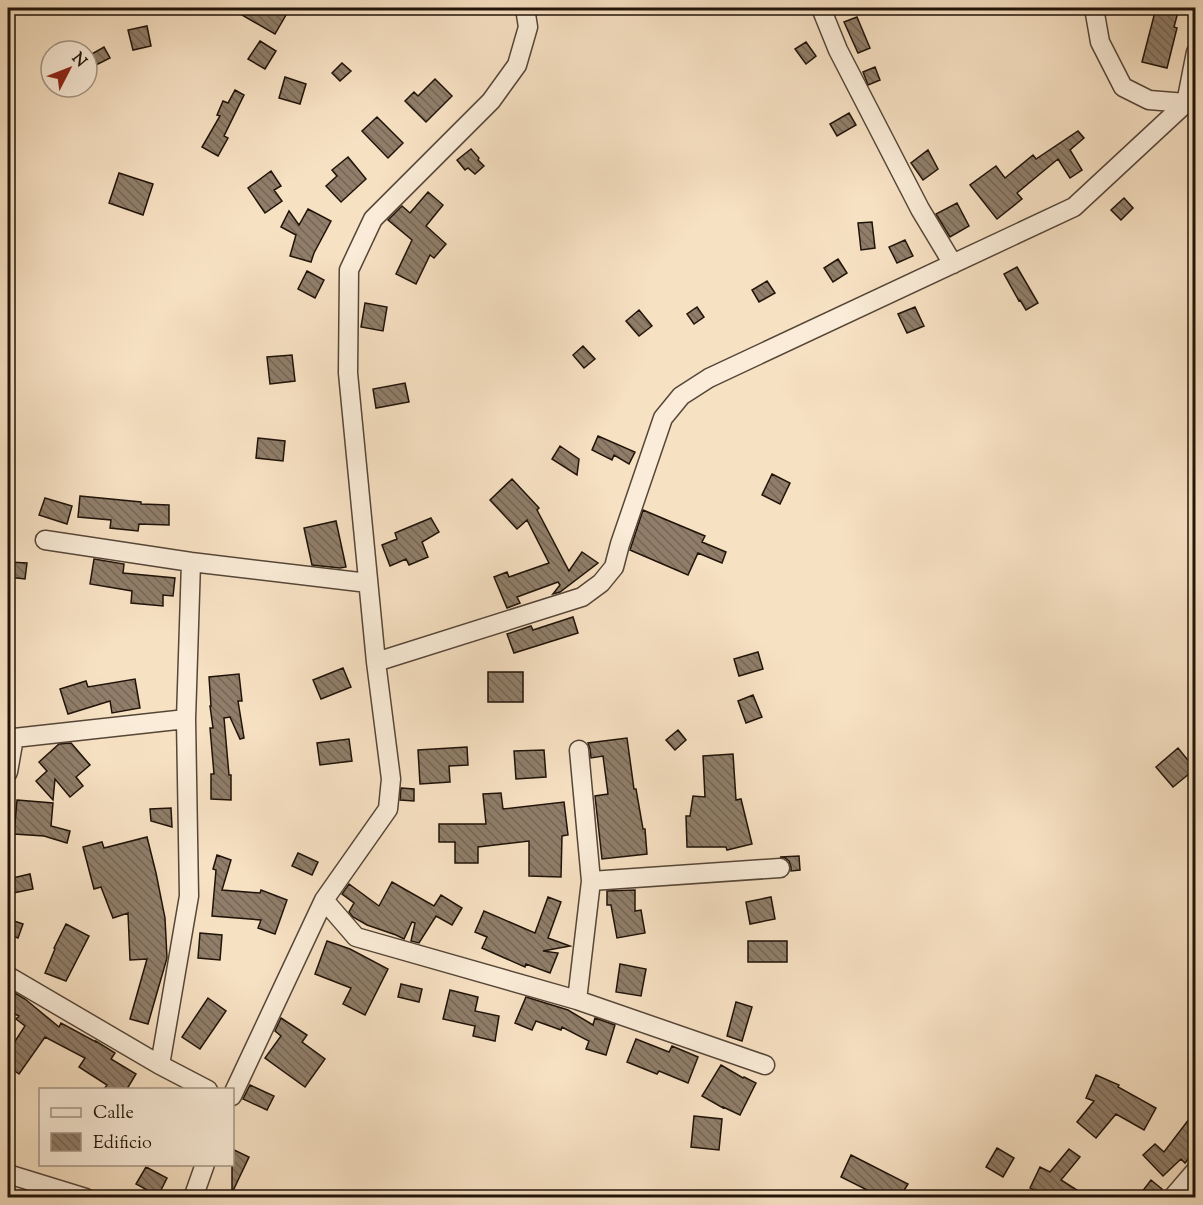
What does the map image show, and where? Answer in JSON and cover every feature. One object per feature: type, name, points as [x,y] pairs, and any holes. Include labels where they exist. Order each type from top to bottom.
[{"type":"street","points":[[234,1092],[324,900],[388,809],[391,779],[376,662],[348,373],[349,270],[373,219],[491,101],[517,65],[528,27],[525,8]]},
{"type":"street","points":[[821,8],[838,50],[920,209],[953,264]]},
{"type":"street","points":[[1094,8],[1100,42],[1123,87],[1149,100],[1191,104]]},
{"type":"street","points":[[376,662],[582,597],[602,583],[614,567],[663,418],[681,396],[708,378],[1074,207],[1191,104],[1196,52]]},
{"type":"street","points":[[45,540],[191,562],[368,583]]},
{"type":"street","points":[[160,1065],[189,896],[186,719],[191,562]]},
{"type":"street","points":[[8,772],[14,738],[186,719]]},
{"type":"street","points":[[577,1000],[591,881],[579,750]]},
{"type":"street","points":[[591,881],[780,868]]},
{"type":"street","points":[[324,900],[356,937],[577,1000],[765,1065]]},
{"type":"street","points":[[8,976],[160,1065],[206,1088]]},
{"type":"street","points":[[192,1197],[204,1166]]},
{"type":"street","points":[[1172,1197],[1196,1170]]},
{"type":"street","points":[[8,1174],[86,1197]]},
{"type":"building","points":[[230,8],[290,8],[275,34]]},
{"type":"building","points":[[1156,8],[1179,8],[1174,27],[1177,28],[1167,68],[1142,62]]},
{"type":"building","points":[[857,17],[870,48],[858,53],[844,22]]},
{"type":"building","points":[[147,26],[151,46],[133,50],[128,30]]},
{"type":"building","points":[[260,41],[276,51],[265,69],[248,59]]},
{"type":"building","points":[[806,42],[816,56],[806,64],[795,49]]},
{"type":"building","points":[[104,47],[110,58],[99,64],[99,50]]},
{"type":"building","points":[[342,63],[351,71],[340,81],[332,73]]},
{"type":"building","points":[[875,67],[880,80],[868,85],[863,72]]},
{"type":"building","points":[[285,77],[306,84],[300,104],[279,98]]},
{"type":"building","points":[[435,79],[452,96],[426,122],[405,101],[414,92],[418,96]]},
{"type":"building","points":[[235,90],[244,95],[224,136],[228,138],[218,156],[202,147],[220,116],[217,115],[223,101],[228,103]]},
{"type":"building","points":[[849,113],[856,125],[837,136],[830,124]]},
{"type":"building","points":[[377,117],[403,143],[388,158],[362,131]]},
{"type":"building","points":[[1078,131],[1084,138],[1070,150],[1082,170],[1070,178],[1058,159],[1017,193],[1022,199],[997,219],[970,185],[996,166],[1005,178],[1033,155],[1036,159]]},
{"type":"building","points":[[471,149],[484,166],[475,174],[468,168],[465,170],[457,160]]},
{"type":"building","points":[[928,150],[938,169],[923,180],[911,163]]},
{"type":"building","points":[[348,157],[366,179],[341,202],[326,186],[337,176],[332,170]]},
{"type":"building","points":[[271,171],[281,186],[274,190],[282,201],[265,213],[248,188]]},
{"type":"building","points":[[119,173],[153,184],[143,215],[109,203]]},
{"type":"building","points":[[428,192],[443,205],[426,226],[446,244],[434,258],[430,255],[416,284],[396,274],[412,240],[388,220],[402,206],[410,213]]},
{"type":"building","points":[[1124,198],[1133,208],[1121,220],[1111,210]]},
{"type":"building","points":[[957,203],[969,226],[950,237],[936,214]]},
{"type":"building","points":[[308,209],[331,221],[311,262],[290,256],[296,235],[281,227],[289,211],[299,225]]},
{"type":"building","points":[[872,222],[875,248],[861,250],[858,223]]},
{"type":"building","points":[[905,240],[913,256],[897,263],[889,247]]},
{"type":"building","points":[[838,259],[847,273],[833,282],[824,268]]},
{"type":"building","points":[[1017,267],[1038,303],[1026,310],[1004,274]]},
{"type":"building","points":[[307,271],[324,280],[315,298],[298,289]]},
{"type":"building","points":[[767,281],[775,293],[759,302],[752,290]]},
{"type":"building","points":[[365,303],[387,307],[383,331],[361,327]]},
{"type":"building","points":[[697,307],[704,317],[694,324],[687,314]]},
{"type":"building","points":[[915,307],[924,326],[907,333],[898,314]]},
{"type":"building","points":[[639,310],[652,326],[639,336],[626,321]]},
{"type":"building","points":[[583,346],[595,359],[584,368],[573,355]]},
{"type":"building","points":[[292,355],[295,381],[270,384],[267,357]]},
{"type":"building","points":[[405,383],[409,402],[376,408],[373,389]]},
{"type":"building","points":[[598,436],[635,452],[629,464],[614,455],[612,460],[592,450]]},
{"type":"building","points":[[258,438],[285,441],[283,461],[256,458]]},
{"type":"building","points":[[560,446],[579,459],[577,475],[552,459]]},
{"type":"building","points":[[772,474],[790,483],[780,504],[762,495]]},
{"type":"building","points":[[512,479],[539,508],[537,510],[569,571],[582,552],[598,563],[560,592],[553,594],[560,585],[558,582],[517,597],[520,603],[507,608],[494,577],[507,572],[509,577],[549,563],[527,520],[517,529],[490,500]]},
{"type":"building","points":[[80,496],[141,502],[141,504],[169,505],[169,525],[139,524],[138,531],[110,528],[111,520],[78,517]]},
{"type":"building","points":[[45,498],[72,506],[67,524],[39,515]]},
{"type":"building","points":[[643,510],[705,536],[702,542],[726,552],[722,563],[698,553],[688,575],[630,550]]},
{"type":"building","points":[[431,518],[439,532],[422,542],[428,557],[409,565],[406,559],[390,566],[382,545],[397,539],[395,533]]},
{"type":"building","points":[[336,521],[346,567],[312,565],[304,528]]},
{"type":"building","points":[[94,559],[124,564],[123,573],[175,578],[173,596],[163,595],[163,606],[131,603],[132,591],[90,584]]},
{"type":"building","points":[[8,562],[27,563],[25,579],[8,577]]},
{"type":"building","points":[[573,617],[578,633],[514,653],[507,634],[531,626],[533,630]]},
{"type":"building","points":[[758,652],[763,669],[739,676],[734,659]]},
{"type":"building","points":[[343,668],[351,687],[321,699],[313,680]]},
{"type":"building","points":[[488,672],[523,672],[523,702],[488,702]]},
{"type":"building","points":[[239,674],[242,701],[238,701],[244,738],[240,739],[230,717],[224,718],[229,775],[231,775],[231,800],[211,799],[211,774],[214,774],[209,677]]},
{"type":"building","points":[[135,679],[140,708],[112,713],[110,701],[68,714],[60,689],[86,681],[88,687]]},
{"type":"building","points":[[753,695],[762,717],[746,723],[738,701]]},
{"type":"building","points":[[678,730],[686,740],[675,750],[666,740]]},
{"type":"building","points":[[627,738],[634,789],[636,789],[643,829],[645,829],[647,854],[602,859],[595,796],[608,794],[603,756],[591,758],[588,743]]},
{"type":"building","points":[[349,739],[352,761],[320,765],[317,743]]},
{"type":"building","points":[[71,743],[90,765],[76,777],[83,786],[70,797],[55,779],[53,800],[36,781],[47,771],[39,762],[59,744]]},
{"type":"building","points":[[467,747],[468,765],[449,766],[450,782],[420,784],[418,750]]},
{"type":"building","points":[[1178,748],[1195,769],[1173,787],[1156,767]]},
{"type":"building","points":[[544,750],[546,777],[516,779],[514,751]]},
{"type":"building","points":[[733,754],[736,800],[741,799],[752,844],[727,850],[726,847],[687,847],[686,816],[690,816],[693,796],[705,797],[703,756]]},
{"type":"building","points":[[401,788],[414,789],[414,801],[400,800]]},
{"type":"building","points":[[501,793],[503,809],[564,802],[568,835],[562,836],[561,877],[529,876],[529,841],[478,847],[478,863],[455,863],[455,842],[439,842],[439,824],[486,824],[483,794]]},
{"type":"building","points":[[17,800],[53,803],[51,826],[70,831],[67,843],[44,836],[14,834]]},
{"type":"building","points":[[171,808],[172,827],[151,821],[150,809]]},
{"type":"building","points":[[147,837],[165,918],[167,958],[148,1024],[130,1019],[147,959],[130,960],[128,913],[113,918],[101,887],[94,889],[83,847],[102,842],[104,848]]},
{"type":"building","points":[[298,853],[318,862],[312,875],[292,866]]},
{"type":"building","points":[[217,855],[231,860],[222,890],[260,893],[261,890],[287,900],[275,934],[258,928],[261,920],[212,916],[216,870],[213,869]]},
{"type":"building","points":[[799,856],[800,870],[791,871],[789,861],[780,857]]},
{"type":"building","points":[[30,874],[33,889],[8,894],[8,879]]},
{"type":"building","points":[[392,882],[434,906],[441,895],[462,908],[452,925],[436,916],[419,943],[411,941],[415,923],[412,922],[404,939],[367,925],[349,912],[354,903],[342,894],[349,884],[379,906]]},
{"type":"building","points":[[635,890],[635,911],[641,910],[645,933],[617,938],[611,905],[607,905],[607,891]]},
{"type":"building","points":[[548,897],[561,902],[548,938],[570,946],[543,951],[558,953],[550,973],[526,964],[525,967],[482,948],[487,937],[475,932],[484,911],[535,933]]},
{"type":"building","points":[[771,897],[775,919],[750,924],[746,902]]},
{"type":"building","points":[[8,919],[23,924],[18,938],[8,934]]},
{"type":"building","points":[[66,924],[89,936],[66,981],[45,973]]},
{"type":"building","points":[[200,933],[222,935],[220,960],[198,958]]},
{"type":"building","points":[[327,941],[350,949],[388,969],[365,1015],[343,1004],[351,988],[315,974]]},
{"type":"building","points":[[748,941],[787,941],[787,962],[748,962]]},
{"type":"building","points":[[620,964],[646,969],[641,996],[616,992]]},
{"type":"building","points":[[401,984],[422,989],[419,1002],[398,997]]},
{"type":"building","points":[[8,989],[25,999],[59,1027],[61,1023],[115,1053],[111,1059],[136,1074],[128,1088],[105,1088],[107,1085],[79,1067],[85,1058],[45,1037],[19,1074],[8,1066],[8,1052],[25,1026],[16,1019],[19,1016],[11,1012],[8,1019]]},
{"type":"building","points":[[450,990],[478,997],[475,1011],[499,1016],[495,1041],[473,1036],[475,1026],[443,1019]]},
{"type":"building","points":[[526,997],[568,1010],[593,1025],[595,1018],[615,1025],[606,1055],[586,1049],[589,1041],[562,1027],[561,1030],[536,1021],[532,1030],[515,1023]]},
{"type":"building","points":[[208,998],[226,1011],[200,1049],[182,1037]]},
{"type":"building","points":[[736,1002],[752,1007],[742,1041],[727,1036]]},
{"type":"building","points":[[281,1018],[307,1035],[302,1042],[325,1059],[305,1087],[265,1058],[281,1036],[275,1031]]},
{"type":"building","points":[[636,1039],[669,1052],[672,1046],[698,1057],[688,1083],[659,1071],[657,1074],[627,1062]]},
{"type":"building","points":[[721,1065],[756,1083],[740,1115],[702,1096]]},
{"type":"building","points":[[1096,1075],[1119,1085],[1118,1087],[1156,1108],[1144,1130],[1116,1114],[1096,1138],[1077,1122],[1094,1101],[1086,1098]]},
{"type":"building","points":[[250,1085],[274,1096],[267,1110],[243,1099]]},
{"type":"building","points":[[1196,1110],[1196,1149],[1185,1163],[1181,1159],[1163,1176],[1143,1155],[1155,1144],[1164,1152]]},
{"type":"building","points":[[694,1116],[722,1119],[719,1150],[691,1147]]},
{"type":"building","points":[[997,1148],[1014,1158],[1003,1177],[986,1167]]},
{"type":"building","points":[[1069,1149],[1080,1157],[1061,1180],[1088,1197],[1049,1197],[1030,1188],[1040,1167],[1050,1172]]},
{"type":"building","points":[[234,1150],[249,1157],[232,1193],[232,1166],[234,1166]]},
{"type":"building","points":[[851,1155],[908,1184],[900,1197],[881,1197],[841,1177]]},
{"type":"building","points":[[146,1167],[167,1178],[158,1196],[136,1184]]},
{"type":"building","points":[[1151,1180],[1162,1189],[1155,1197],[1138,1197]]}]
